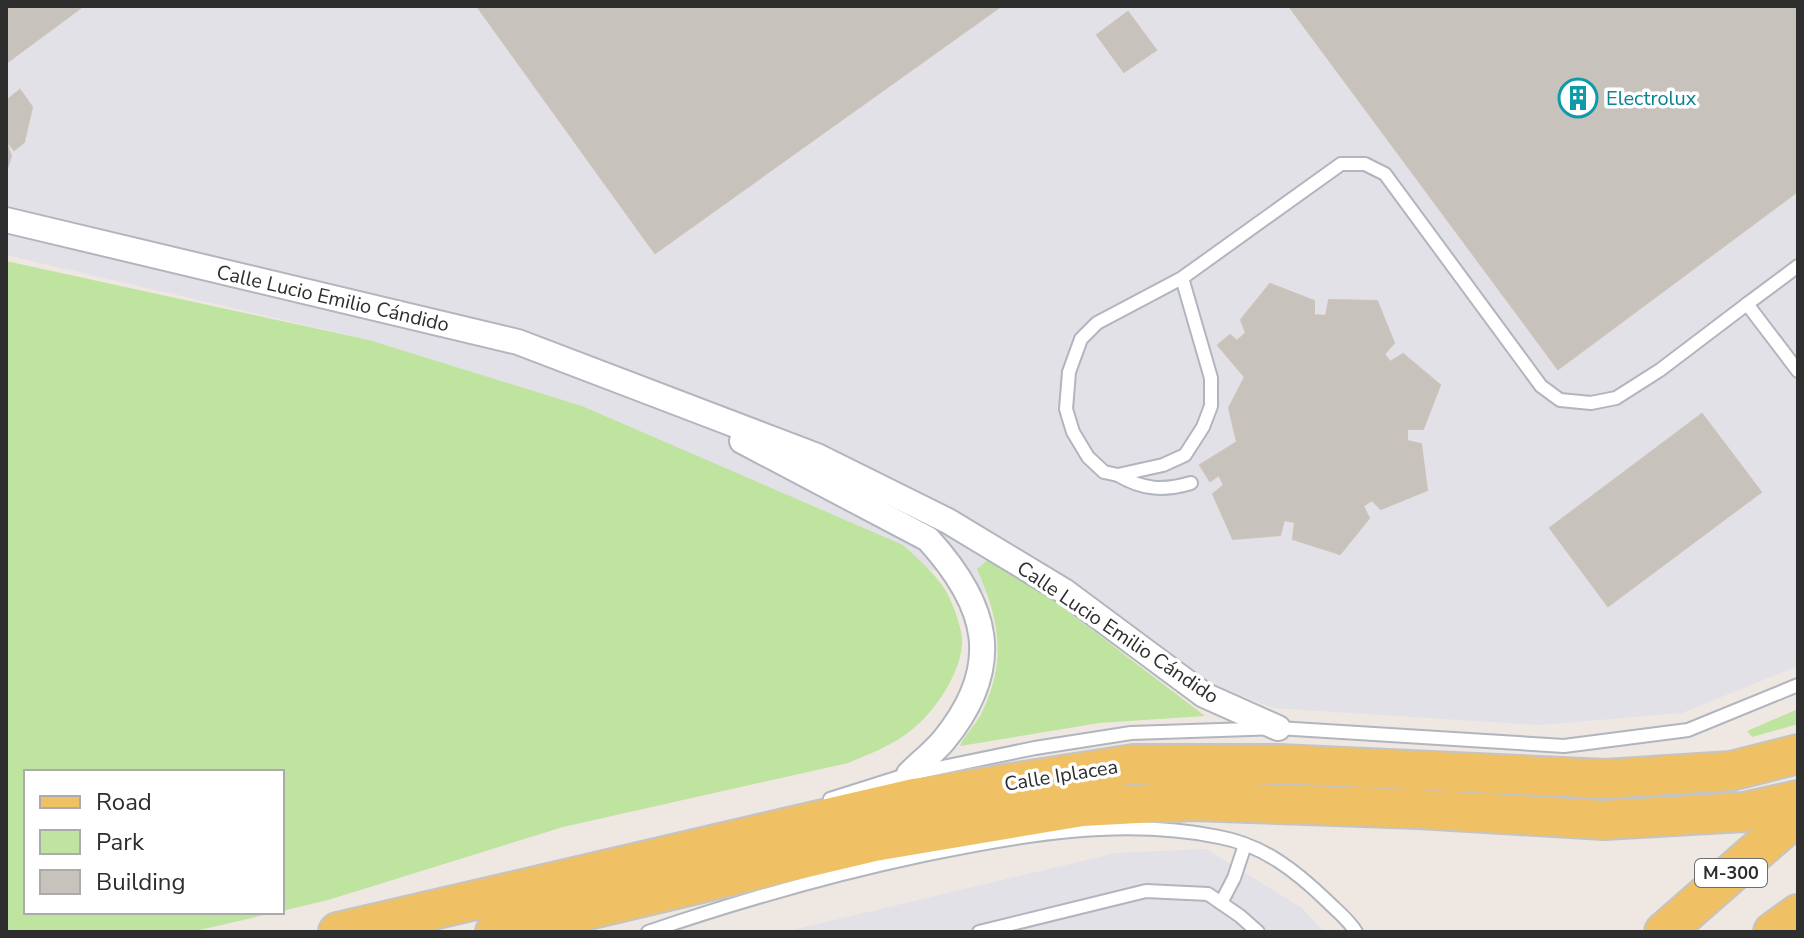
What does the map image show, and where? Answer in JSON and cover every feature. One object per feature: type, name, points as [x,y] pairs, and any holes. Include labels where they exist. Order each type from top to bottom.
[{"type":"main road","name":"Calle Iplacea","points":[[338,932],[914,798],[1134,764],[1279,764],[1605,779],[1731,771],[1798,754]]},
{"type":"main road","name":"Calle Iplacea","points":[[495,932],[874,842],[1082,807],[1193,801],[1419,809],[1604,820],[1744,812],[1798,800]]},
{"type":"main road","name":"M-300","points":[[1664,932],[1798,815]]},
{"type":"main road","points":[[1773,932],[1798,914]]},
{"type":"street","name":"Calle Lucio Emilio Cándido","points":[[6,220],[518,342],[817,456],[948,521],[1064,591],[1204,695],[1278,728]]},
{"type":"street","name":"Calle Lucio Emilio Cándido","points":[[655,395],[928,539],[949,562],[973,599],[984,645],[975,690],[944,740],[909,774]]},
{"type":"lane","points":[[1191,483],[1174,488],[1136,486],[1118,475],[1104,472],[1088,457],[1073,432],[1066,409],[1069,372],[1081,339],[1097,323],[1182,278],[1341,164],[1365,164],[1385,174],[1541,386],[1560,400],[1591,403],[1616,398],[1660,370],[1798,266]]},
{"type":"lane","points":[[1118,475],[1163,465],[1185,455],[1203,427],[1211,406],[1211,378],[1182,278]]},
{"type":"lane","points":[[1747,304],[1798,371]]},
{"type":"lane","points":[[824,801],[909,774],[1035,748],[1131,733],[1278,728],[1564,746],[1688,730],[1798,685]]},
{"type":"lane","points":[[621,865],[781,815]]},
{"type":"lane","points":[[648,932],[740,901],[873,866],[983,843],[1056,833],[1140,827],[1221,837],[1268,853],[1306,881],[1356,932]]},
{"type":"lane","points":[[1221,903],[1234,878],[1245,845]]},
{"type":"lane","points":[[979,932],[1146,891],[1208,894],[1258,932]]},
{"type":"shaded area","points":[[6,6],[1798,6],[1798,666],[1682,713],[1539,725],[1273,708],[1024,610],[582,406],[369,340],[6,255]]},
{"type":"shaded area","points":[[1206,849],[1302,908],[1324,932],[784,932],[1116,853]]},
{"type":"green space","points":[[6,261],[369,340],[582,406],[903,545],[942,584],[956,614],[962,638],[953,677],[919,724],[887,746],[848,763],[563,827],[328,900],[284,911],[284,770],[24,770],[24,914],[268,914],[191,932],[6,932]]},
{"type":"green space","points":[[990,558],[1037,588],[1205,716],[1099,723],[960,746],[981,715],[995,673],[995,622],[977,569]]},
{"type":"green space","points":[[1798,709],[1798,724],[1752,737],[1747,731]]},
{"type":"building","points":[[6,6],[83,6],[6,63]]},
{"type":"building","points":[[477,6],[1001,6],[655,253]]},
{"type":"building","name":"Electrolux","points":[[1289,6],[1798,6],[1798,191],[1558,369]]},
{"type":"building","points":[[1128,12],[1156,50],[1124,72],[1097,35]]},
{"type":"building","points":[[20,90],[32,107],[24,142],[14,150],[6,140],[6,101]]},
{"type":"building","points":[[6,142],[11,156],[6,172]]},
{"type":"building","points":[[1270,284],[1314,301],[1314,315],[1326,316],[1329,300],[1377,301],[1394,343],[1384,354],[1390,362],[1403,354],[1440,385],[1423,429],[1407,429],[1407,441],[1421,444],[1427,490],[1381,509],[1372,500],[1363,506],[1369,518],[1340,554],[1293,539],[1295,522],[1284,520],[1280,535],[1233,539],[1213,494],[1224,485],[1219,475],[1210,481],[1200,465],[1237,442],[1229,408],[1245,377],[1218,345],[1230,335],[1237,341],[1246,333],[1241,320]]},
{"type":"building","points":[[1702,414],[1761,492],[1608,606],[1550,528]]},
{"type":"place","name":"Electrolux","points":[[1578,98]]}]
